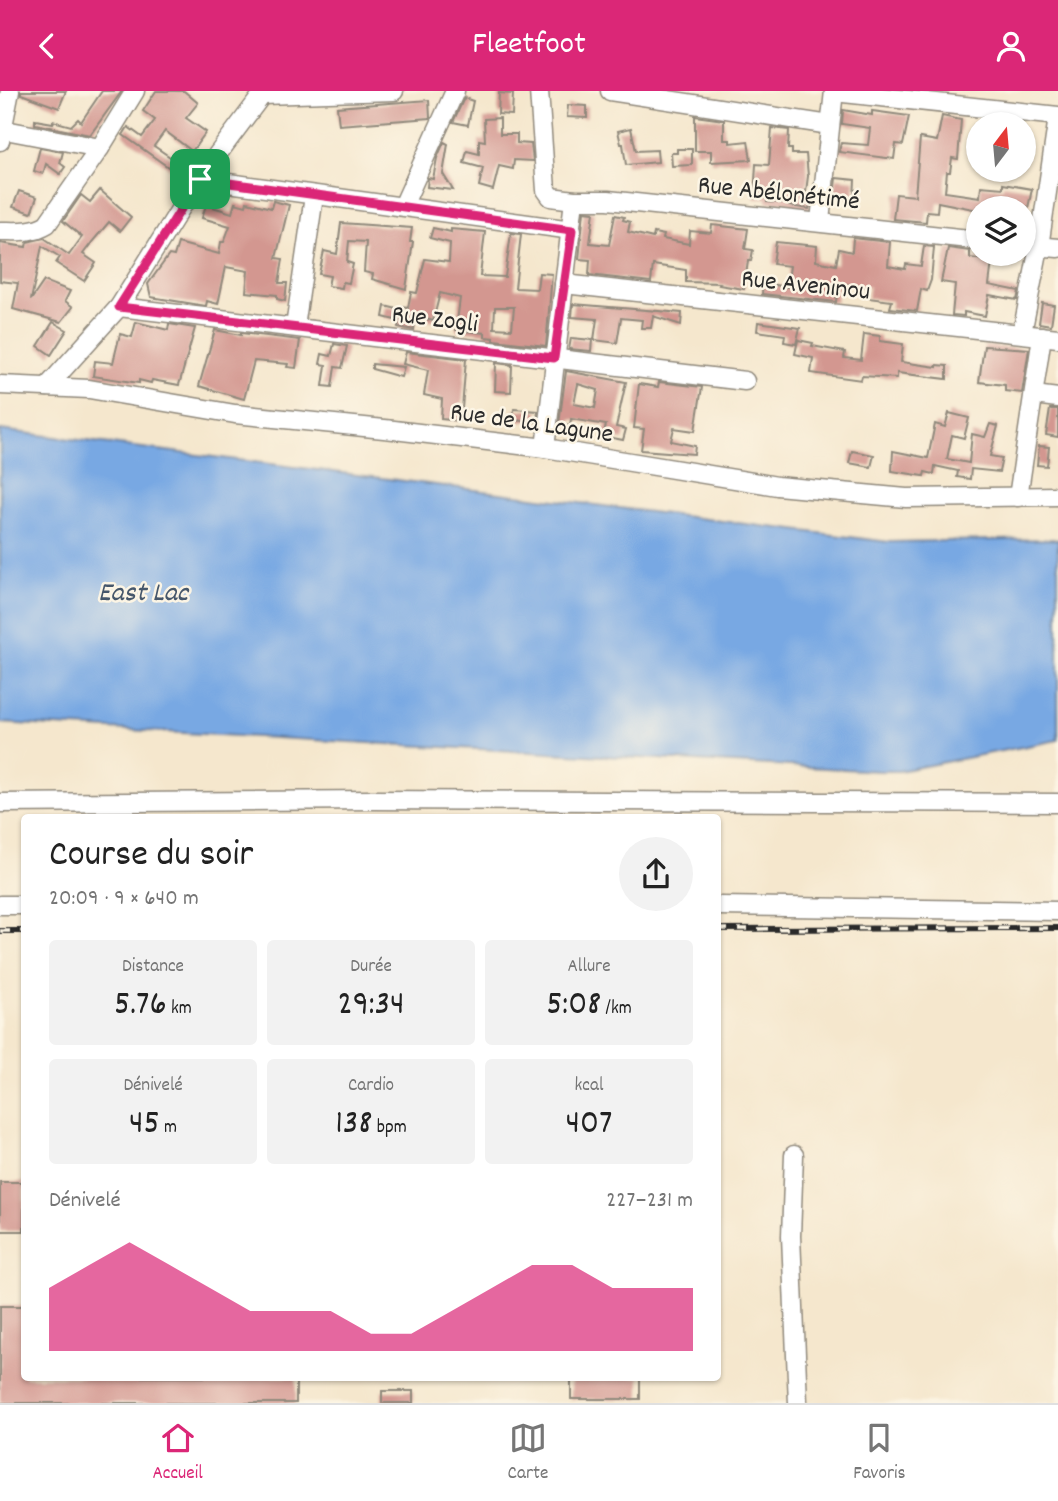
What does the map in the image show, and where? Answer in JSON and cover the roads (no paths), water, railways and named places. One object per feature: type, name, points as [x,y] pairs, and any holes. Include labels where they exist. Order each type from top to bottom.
[{"type":"street","points":[[10,91],[1,133],[100,148]]},
{"type":"street","points":[[0,231],[28,231],[47,224],[100,148],[135,91]]},
{"type":"street","points":[[47,387],[119,307],[200,179],[264,93],[394,91]]},
{"type":"street","points":[[403,206],[455,91]]},
{"type":"street","points":[[538,91],[546,190],[551,197],[574,200],[545,447]]},
{"type":"street","points":[[610,91],[830,125]]},
{"type":"street","points":[[820,221],[834,91],[942,96],[1058,116],[1036,226]]},
{"type":"street","points":[[200,179],[572,230]]},
{"type":"street","points":[[295,327],[314,196]]},
{"type":"street","name":"Rue Abélonétimé","points":[[574,200],[608,199],[966,239]]},
{"type":"street","points":[[1036,246],[1058,248]]},
{"type":"street","points":[[1022,333],[1030,266]]},
{"type":"street","name":"Rue Aveninou","points":[[564,284],[1050,337],[1034,395],[1018,497]]},
{"type":"street","name":"Rue Zogli","points":[[119,307],[745,381]]},
{"type":"street","name":"Rue de la Lagune","points":[[0,385],[89,389],[235,414],[545,447],[777,486],[906,498],[1058,496]]},
{"type":"street","points":[[1034,395],[1058,398]]},
{"type":"street","points":[[0,803],[373,800],[1058,803]]},
{"type":"street","points":[[0,905],[21,905]]},
{"type":"street","points":[[721,906],[1058,911]]},
{"type":"street","points":[[794,1155],[791,1236],[799,1403]]},
{"type":"water","name":"East Lac","points":[[0,430],[889,542],[1058,539],[1058,740],[899,771],[880,771],[0,723]]},
{"type":"railway","points":[[721,929],[1058,928]]},
{"type":"railway","points":[[0,931],[21,931]]}]
